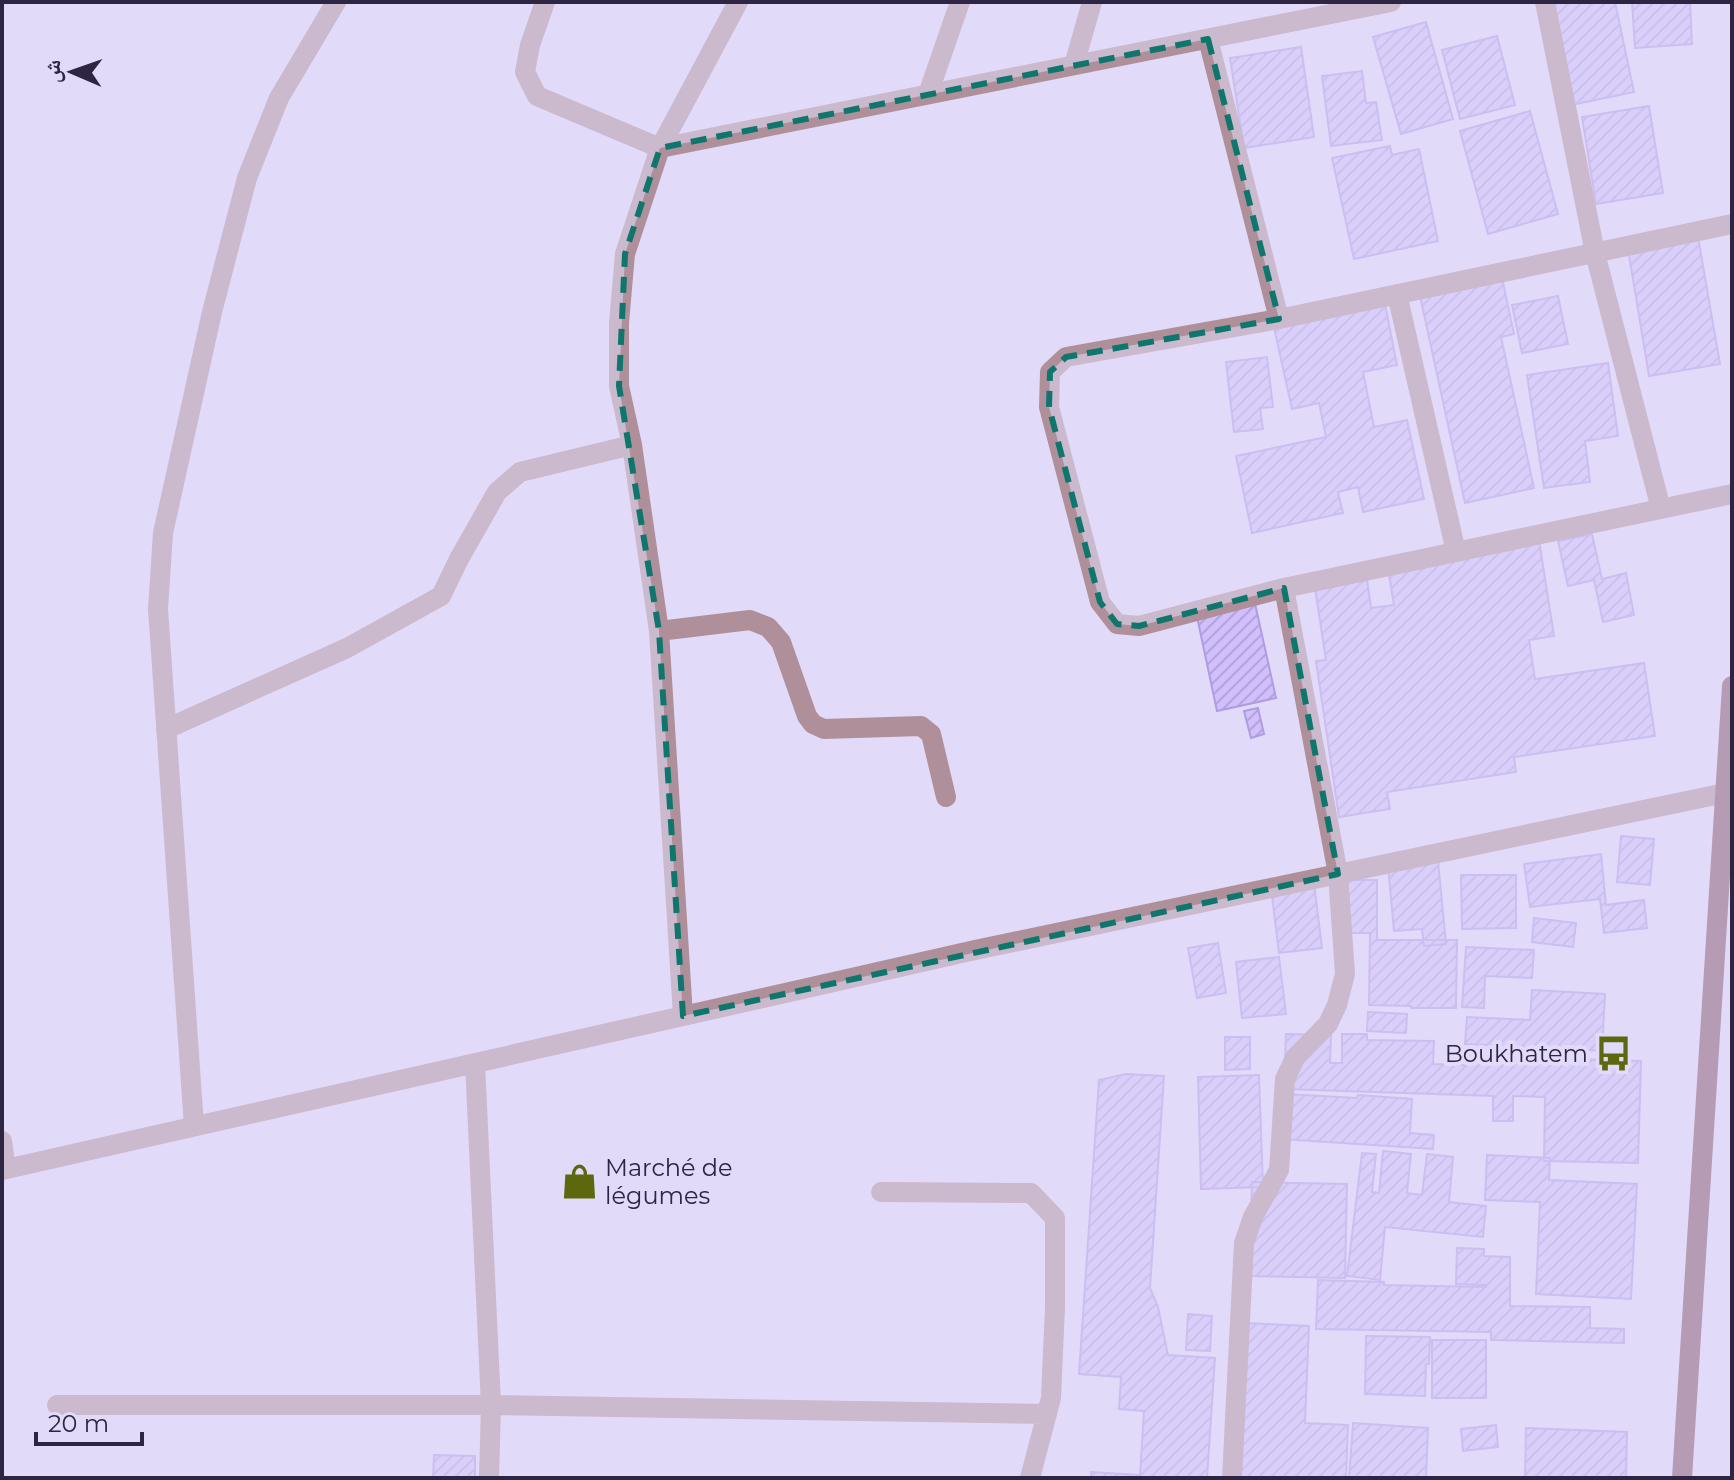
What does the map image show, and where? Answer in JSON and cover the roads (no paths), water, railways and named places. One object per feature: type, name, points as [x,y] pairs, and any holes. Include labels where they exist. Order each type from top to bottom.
[{"type":"main road","points":[[1682,1478],[1732,686]]},
{"type":"street","points":[[194,1126],[158,609],[163,533],[212,312],[247,178],[279,98],[336,2]]},
{"type":"street","points":[[545,2],[530,45],[525,72],[537,96],[660,148],[1208,39],[1309,11],[1391,2]]},
{"type":"street","points":[[683,1016],[659,631],[632,445],[619,386],[619,323],[625,254],[660,148],[738,2]]},
{"type":"street","points":[[928,94],[960,2]]},
{"type":"street","points":[[1074,65],[1092,2]]},
{"type":"street","points":[[1545,2],[1595,253],[1661,509]]},
{"type":"street","points":[[1208,39],[1279,319]]},
{"type":"street","points":[[1732,224],[1279,319],[1066,357],[1050,372],[1049,407],[1100,602],[1117,624],[1139,626],[1284,588],[1732,494]]},
{"type":"street","points":[[1397,294],[1456,552]]},
{"type":"street","points":[[166,729],[347,648],[441,596],[497,492],[520,472],[632,445]]},
{"type":"street","points":[[1232,1478],[1244,1243],[1253,1217],[1279,1170],[1285,1079],[1295,1058],[1328,1024],[1337,1005],[1345,974],[1338,874],[1284,588]]},
{"type":"street","points":[[659,631],[750,620],[768,627],[781,642],[807,716],[813,724],[824,729],[921,726],[931,734],[946,797]]},
{"type":"street","points":[[2,1141],[4,1169],[975,950],[1725,793]]},
{"type":"street","points":[[475,1063],[491,1405],[489,1478]]},
{"type":"street","points":[[881,1192],[1031,1193],[1055,1218],[1051,1398],[1030,1478]]},
{"type":"street","points":[[57,1405],[491,1405],[1047,1414]]},
{"type":"place","name":"Boukhatem","points":[[1614,1053]]},
{"type":"place","name":"Marché de légumes","points":[[579,1181]]}]
